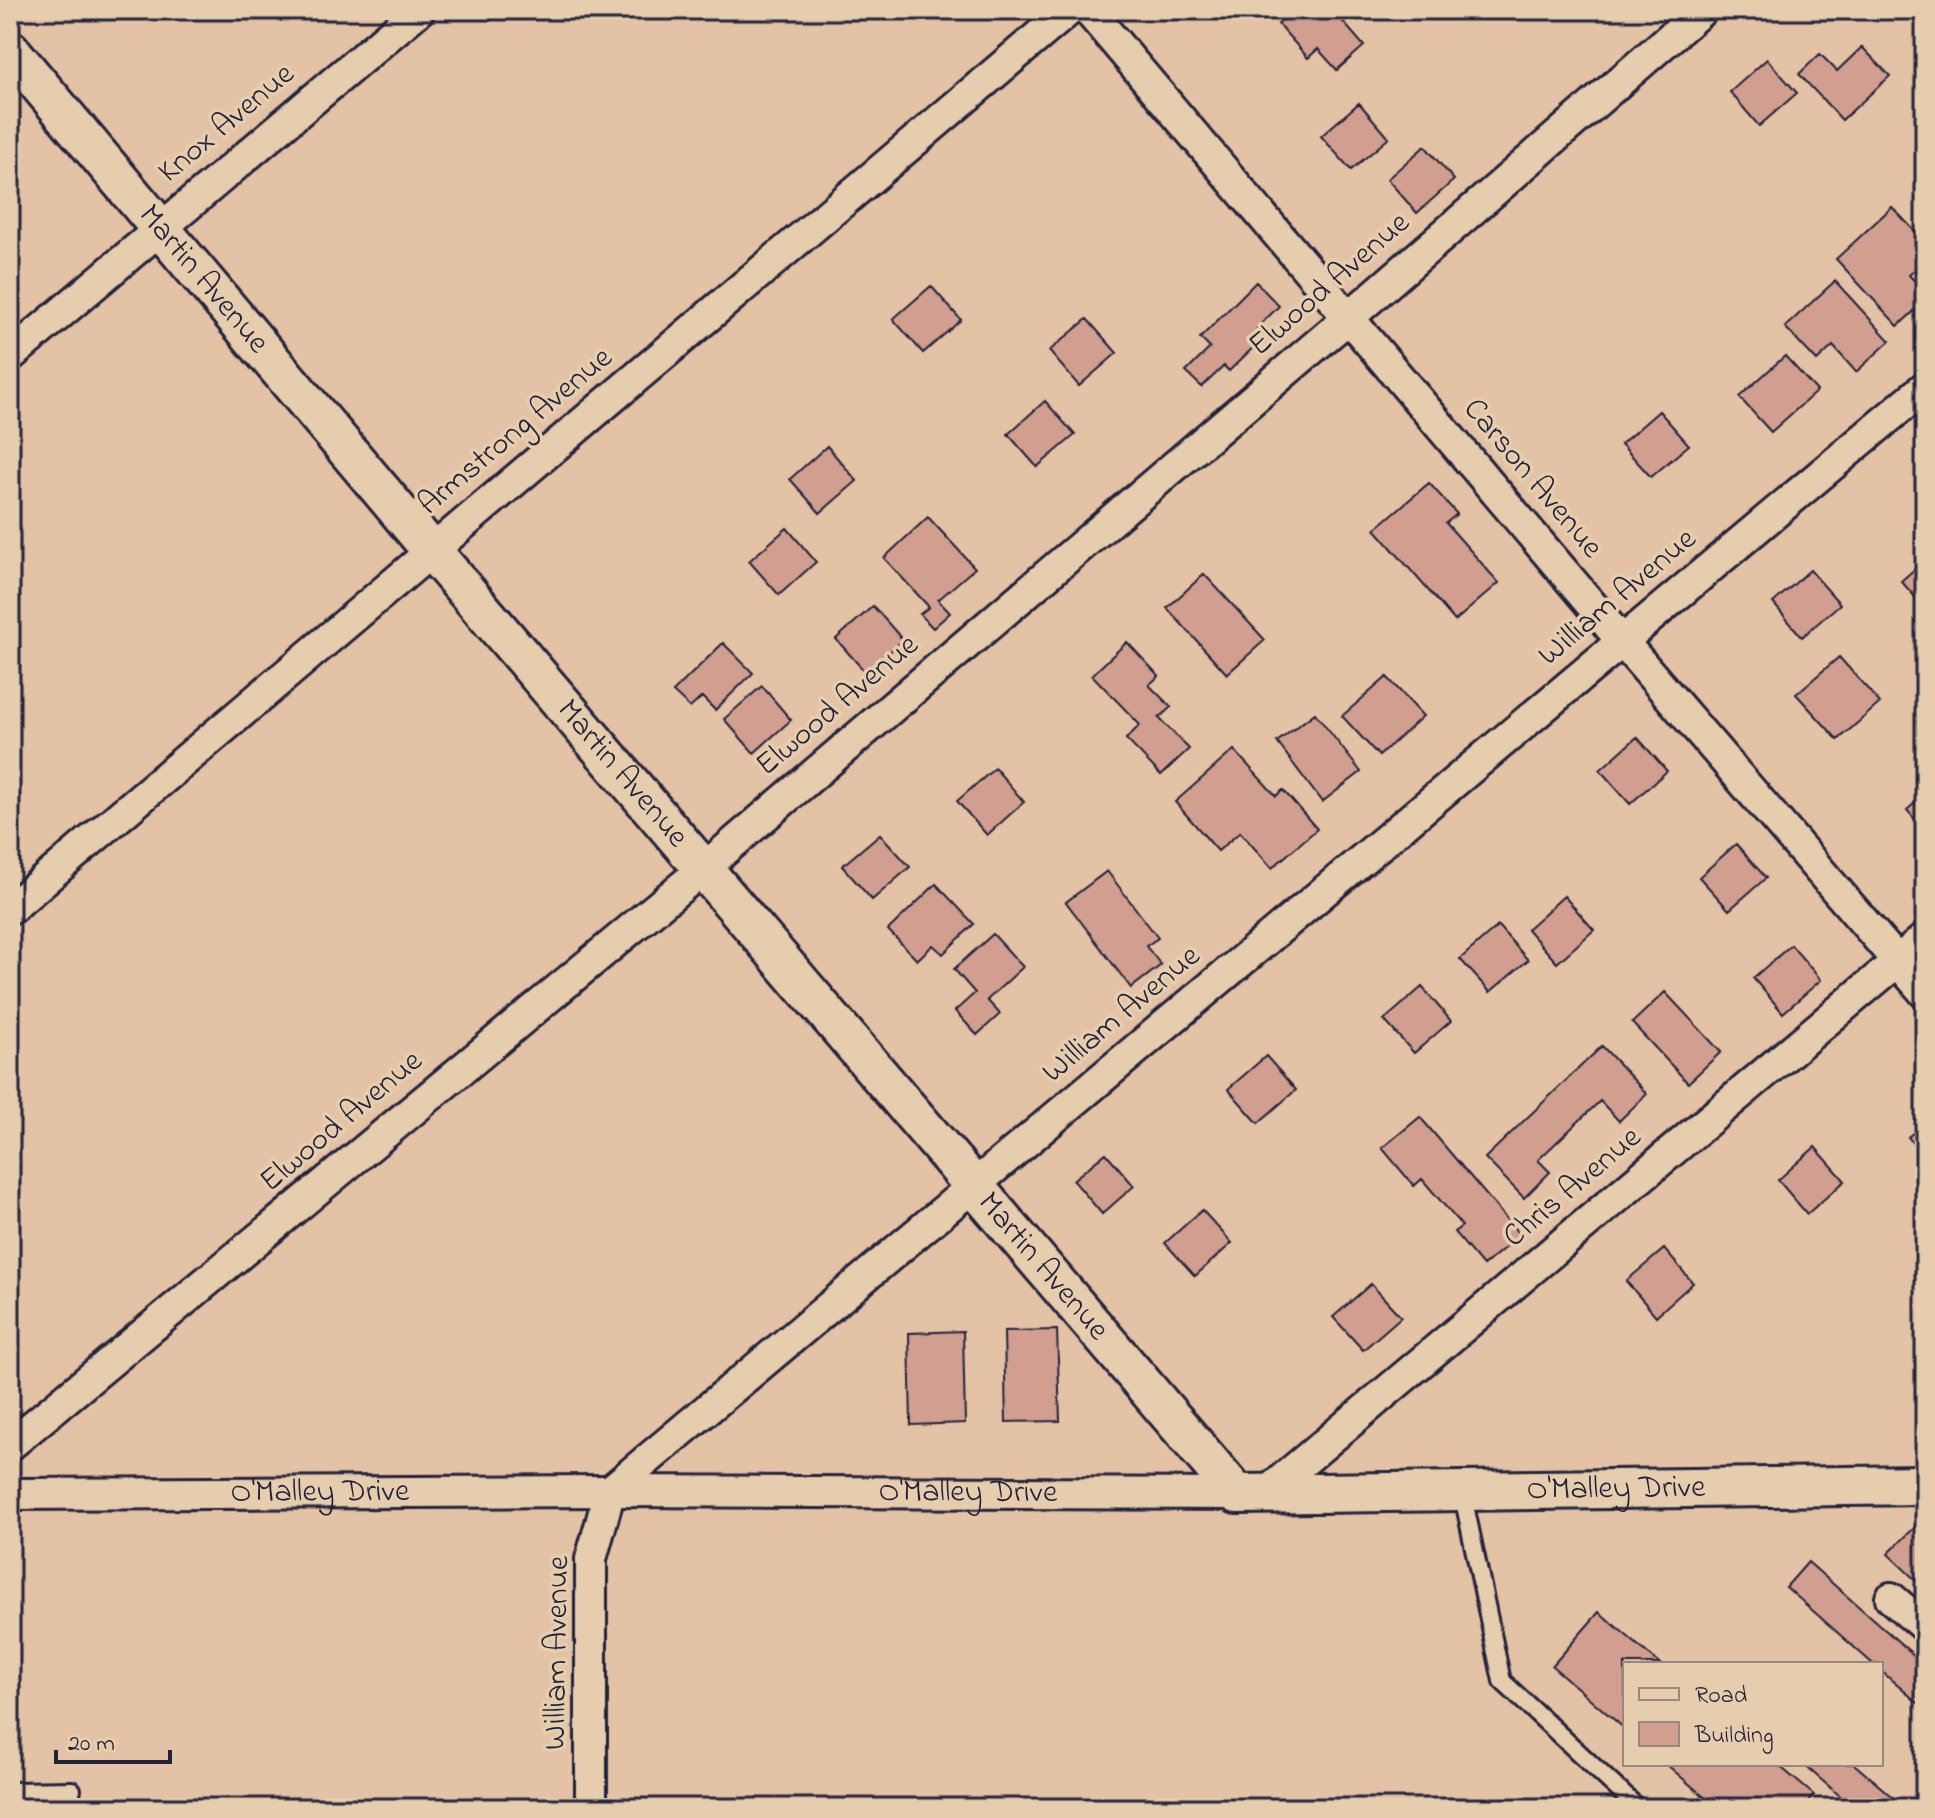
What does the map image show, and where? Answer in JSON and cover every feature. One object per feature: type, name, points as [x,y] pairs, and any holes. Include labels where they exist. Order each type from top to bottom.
[{"type":"street","name":"Knox Avenue","points":[[10,356],[419,10]]},
{"type":"street","name":"Armstrong Avenue","points":[[10,909],[1069,10]]},
{"type":"street","name":"Carson Avenue","points":[[1088,10],[1622,641],[1925,993]]},
{"type":"street","name":"Elwood Avenue","points":[[10,1445],[703,869],[1348,318],[1702,10]]},
{"type":"street","name":"Martin Avenue","points":[[10,50],[974,1186],[1252,1493]]},
{"type":"street","name":"William Avenue","points":[[591,1808],[591,1559],[610,1491],[1925,387]]},
{"type":"street","name":"Chris Avenue","points":[[1252,1493],[1925,938]]},
{"type":"street","name":"O'Malley Drive","points":[[10,1494],[610,1491],[1252,1493],[1925,1485]]},
{"type":"street","points":[[1891,1598],[1925,1627]]},
{"type":"lane","points":[[1462,1491],[1502,1681],[1638,1808]]},
{"type":"lane","points":[[10,1791],[72,1790]]},
{"type":"building","points":[[1294,10],[1333,10],[1364,46],[1337,70],[1318,49],[1308,58],[1278,24]]},
{"type":"building","points":[[1862,47],[1890,76],[1842,120],[1799,74],[1820,54],[1837,71]]},
{"type":"building","points":[[1767,59],[1797,93],[1759,126],[1730,92]]},
{"type":"building","points":[[1359,103],[1389,138],[1351,170],[1321,136]]},
{"type":"building","points":[[1425,146],[1454,180],[1417,213],[1387,179]]},
{"type":"building","points":[[1892,207],[1925,242],[1925,261],[1909,275],[1925,292],[1925,301],[1898,326],[1836,259]]},
{"type":"building","points":[[1835,281],[1890,341],[1856,372],[1833,346],[1817,361],[1785,327]]},
{"type":"building","points":[[1256,282],[1279,306],[1257,328],[1265,336],[1229,371],[1224,366],[1202,387],[1186,372],[1210,348],[1200,338]]},
{"type":"building","points":[[931,286],[961,320],[923,353],[893,319]]},
{"type":"building","points":[[1087,319],[1117,353],[1079,386],[1049,351]]},
{"type":"building","points":[[1785,356],[1817,391],[1771,432],[1739,397]]},
{"type":"building","points":[[1045,401],[1075,435],[1037,467],[1008,434]]},
{"type":"building","points":[[1659,411],[1689,445],[1651,477],[1621,444]]},
{"type":"building","points":[[827,446],[857,481],[820,513],[790,479]]},
{"type":"building","points":[[1429,483],[1457,514],[1446,523],[1499,583],[1455,621],[1375,529]]},
{"type":"building","points":[[928,517],[975,568],[938,600],[950,613],[933,628],[920,614],[929,607],[884,558]]},
{"type":"building","points":[[787,528],[816,562],[779,595],[749,561]]},
{"type":"building","points":[[1925,560],[1925,608],[1901,581]]},
{"type":"building","points":[[1810,570],[1840,604],[1802,637],[1773,603]]},
{"type":"building","points":[[1204,574],[1265,640],[1227,674],[1167,608]]},
{"type":"building","points":[[873,606],[903,640],[866,673],[836,639]]},
{"type":"building","points":[[1127,642],[1159,676],[1149,685],[1171,707],[1159,718],[1189,749],[1161,775],[1126,739],[1140,725],[1092,675]]},
{"type":"building","points":[[723,643],[753,673],[715,710],[702,697],[690,708],[673,692]]},
{"type":"building","points":[[1839,657],[1880,703],[1838,740],[1796,694]]},
{"type":"building","points":[[1387,677],[1423,716],[1379,756],[1342,716]]},
{"type":"building","points":[[762,686],[791,720],[754,753],[724,719]]},
{"type":"building","points":[[1315,713],[1361,772],[1322,802],[1277,742]]},
{"type":"building","points":[[1637,737],[1667,771],[1630,804],[1600,770]]},
{"type":"building","points":[[1234,750],[1276,796],[1283,790],[1317,829],[1272,868],[1240,832],[1218,851],[1175,802]]},
{"type":"building","points":[[995,768],[1024,802],[987,835],[957,801]]},
{"type":"building","points":[[1925,794],[1925,831],[1907,810]]},
{"type":"building","points":[[880,834],[910,867],[872,900],[842,866]]},
{"type":"building","points":[[1736,844],[1766,878],[1729,910],[1699,877]]},
{"type":"building","points":[[1107,871],[1158,938],[1146,946],[1161,965],[1131,988],[1066,902]]},
{"type":"building","points":[[936,884],[974,924],[943,954],[933,945],[917,960],[888,930]]},
{"type":"building","points":[[1564,896],[1594,930],[1557,963],[1527,929]]},
{"type":"building","points":[[1498,926],[1528,960],[1490,992],[1460,959]]},
{"type":"building","points":[[993,934],[1023,967],[987,1000],[1000,1014],[977,1035],[955,1011],[975,993],[954,969]]},
{"type":"building","points":[[1791,945],[1821,980],[1783,1013],[1753,978]]},
{"type":"building","points":[[1422,987],[1451,1021],[1414,1053],[1384,1020]]},
{"type":"building","points":[[1665,992],[1721,1052],[1688,1083],[1632,1023]]},
{"type":"building","points":[[1602,1046],[1647,1094],[1619,1121],[1600,1101],[1538,1160],[1550,1172],[1524,1198],[1485,1158]]},
{"type":"building","points":[[1266,1056],[1296,1090],[1258,1123],[1228,1089]]},
{"type":"building","points":[[1420,1117],[1520,1235],[1483,1266],[1454,1232],[1462,1226],[1422,1179],[1414,1186],[1382,1148]]},
{"type":"building","points":[[1925,1123],[1925,1158],[1908,1137]]},
{"type":"building","points":[[1815,1147],[1845,1181],[1807,1214],[1778,1180]]},
{"type":"building","points":[[1106,1153],[1134,1186],[1102,1214],[1073,1180]]},
{"type":"building","points":[[1202,1210],[1232,1243],[1195,1276],[1165,1243]]},
{"type":"building","points":[[1664,1249],[1693,1283],[1656,1316],[1626,1281]]},
{"type":"building","points":[[1371,1284],[1401,1317],[1363,1350],[1333,1317]]},
{"type":"building","points":[[1057,1330],[1060,1421],[1006,1422],[1004,1331]]},
{"type":"building","points":[[963,1331],[965,1423],[911,1425],[909,1333]]},
{"type":"building","points":[[1918,1524],[1925,1530],[1925,1589],[1888,1554]]},
{"type":"building","points":[[1808,1562],[1925,1665],[1925,1709],[1883,1673],[1883,1662],[1871,1662],[1786,1587]]},
{"type":"building","points":[[1599,1612],[1658,1662],[1623,1662],[1623,1727],[1552,1666]]},
{"type":"building","points":[[1668,1766],[1779,1766],[1814,1795],[1803,1808],[1717,1808]]},
{"type":"building","points":[[1805,1766],[1856,1766],[1905,1808],[1854,1808]]}]
